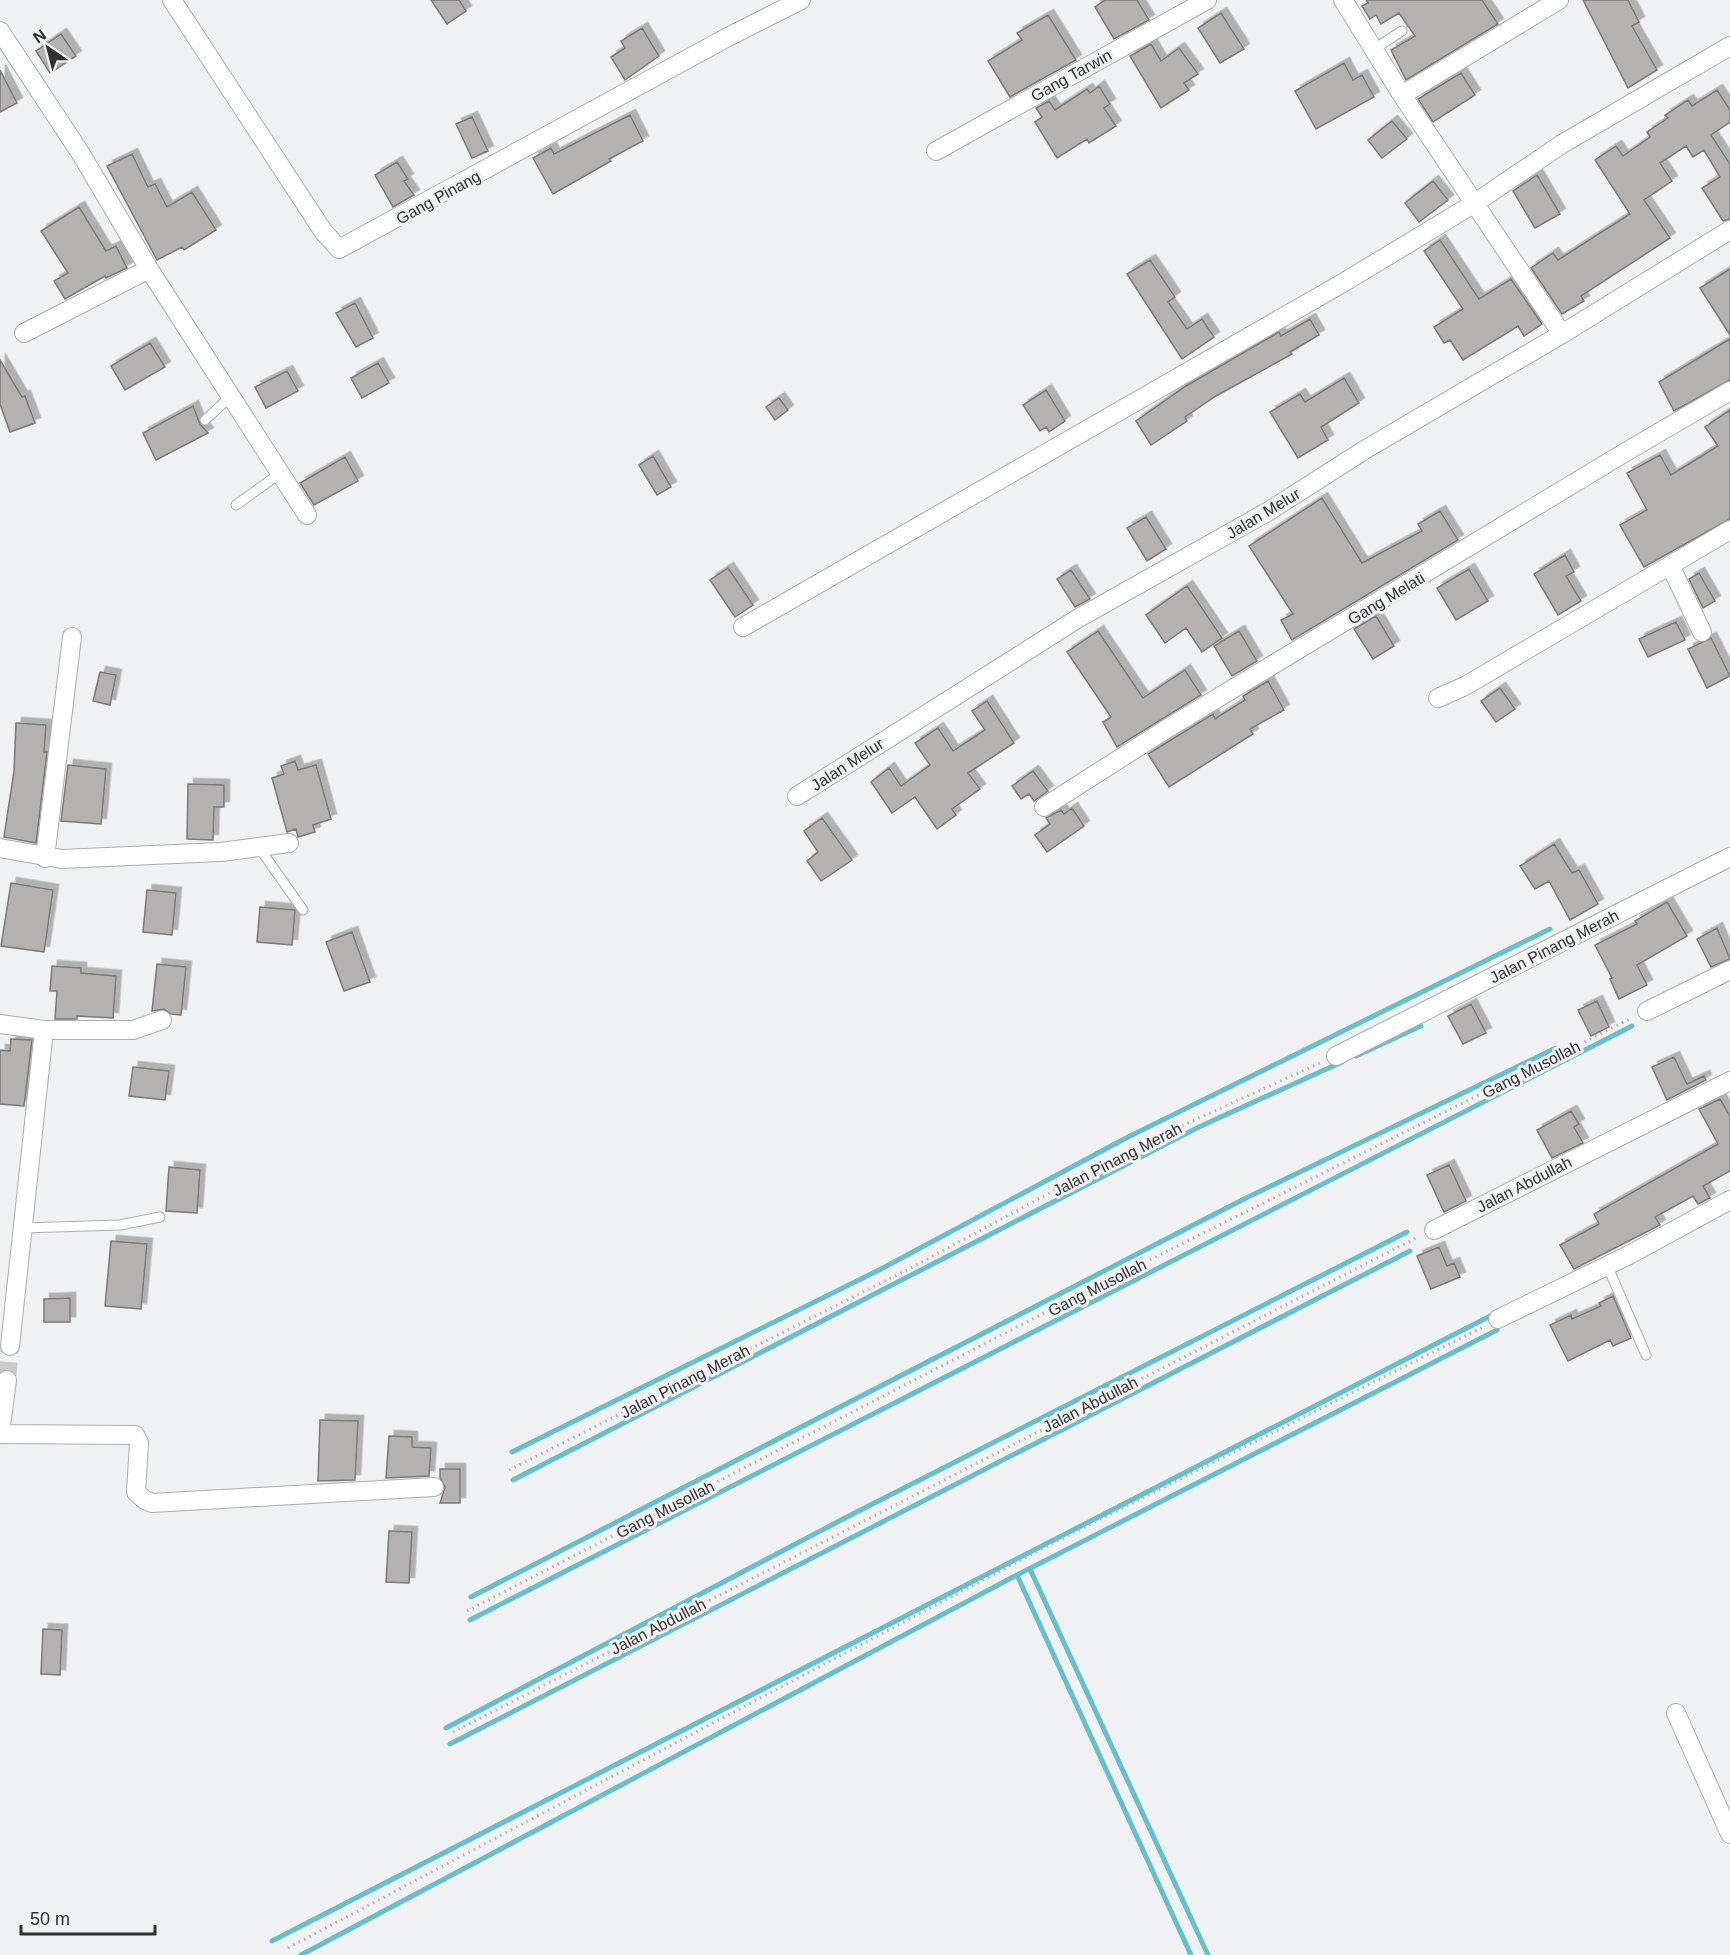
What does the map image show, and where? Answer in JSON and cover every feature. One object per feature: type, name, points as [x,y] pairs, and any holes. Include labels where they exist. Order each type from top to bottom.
[{"type":"street","name":"Gang Pinang","points":[[174,1],[310,212],[332,244],[339,249],[726,38],[801,0]]},
{"type":"street","name":"Gang Tarwin","points":[[936,151],[1207,0]]},
{"type":"street","points":[[1343,0],[1402,95],[1562,334]]},
{"type":"street","points":[[1402,95],[1559,0]]},
{"type":"street","points":[[0,32],[81,154],[149,270],[307,515]]},
{"type":"street","points":[[743,627],[1341,284],[1475,203],[1562,144],[1730,46]]},
{"type":"street","name":"Jalan Melur","points":[[798,796],[1077,619],[1269,510],[1730,230]]},
{"type":"street","points":[[24,333],[149,270]]},
{"type":"street","name":"Gang Melati","points":[[1044,807],[1178,722],[1623,453],[1730,391]]},
{"type":"street","points":[[1438,698],[1466,686],[1671,567],[1730,530]]},
{"type":"street","points":[[1671,567],[1702,632]]},
{"type":"street","points":[[45,858],[72,637]]},
{"type":"street","points":[[0,848],[45,858],[62,859],[260,849],[289,843]]},
{"type":"street","name":"Jalan Pinang Merah","points":[[1336,1056],[1730,857]]},
{"type":"street","points":[[1647,1011],[1730,969]]},
{"type":"street","points":[[0,1024],[44,1030],[133,1030],[162,1020]]},
{"type":"street","points":[[7,1342],[44,1030]]},
{"type":"street","name":"Jalan Abdullah","points":[[1434,1230],[1730,1081]]},
{"type":"street","points":[[1498,1319],[1607,1266],[1730,1200]]},
{"type":"street","points":[[7,1380],[0,1434],[135,1436],[139,1443],[136,1492],[152,1503],[434,1487]]},
{"type":"street","points":[[1676,1713],[1730,1834]]},
{"type":"lane","points":[[1374,49],[1402,31]]},
{"type":"lane","points":[[205,420],[230,397]]},
{"type":"lane","points":[[236,505],[279,474]]},
{"type":"lane","points":[[260,849],[303,909]]},
{"type":"lane","points":[[22,1228],[120,1226],[160,1217]]},
{"type":"lane","points":[[1607,1266],[1646,1355]]},
{"type":"path","name":"Gang Musollah","points":[[467,1611],[1054,1308],[1647,1011]]},
{"type":"path","name":"Jalan Pinang Merah","points":[[509,1470],[907,1270],[1131,1149],[1336,1056]]},
{"type":"path","name":"Jalan Abdullah","points":[[453,1732],[1434,1230]]},
{"type":"path","points":[[288,1948],[1055,1542],[1498,1319]]},
{"type":"building","points":[[431,0],[459,0],[466,11],[447,24]]},
{"type":"building","points":[[1105,0],[1137,0],[1149,20],[1114,39],[1095,7]]},
{"type":"building","points":[[1366,0],[1482,0],[1498,24],[1406,80],[1391,50],[1415,36],[1399,13],[1381,24],[1376,15],[1370,19],[1362,6],[1368,3]]},
{"type":"building","points":[[1583,0],[1628,0],[1639,22],[1632,26],[1657,70],[1628,88]]},
{"type":"building","points":[[1221,13],[1244,49],[1220,63],[1198,28]]},
{"type":"building","points":[[1048,15],[1076,60],[1010,97],[988,61],[1022,40],[1017,33]]},
{"type":"building","points":[[642,28],[659,56],[625,80],[611,57],[625,48],[621,41]]},
{"type":"building","points":[[61,34],[76,56],[50,73],[36,51]]},
{"type":"building","points":[[1151,44],[1161,61],[1179,48],[1198,74],[1184,83],[1189,90],[1161,108],[1130,56]]},
{"type":"building","points":[[1344,63],[1353,80],[1362,75],[1374,97],[1316,129],[1295,91]]},
{"type":"building","points":[[0,70],[17,103],[0,112]]},
{"type":"building","points":[[1461,73],[1475,95],[1433,122],[1418,99]]},
{"type":"building","points":[[1099,86],[1110,104],[1104,108],[1116,126],[1089,143],[1087,139],[1057,158],[1035,122],[1042,117],[1036,108],[1049,101],[1055,110],[1087,89],[1090,93]]},
{"type":"building","points":[[1717,90],[1730,110],[1730,122],[1711,135],[1730,164],[1730,219],[1723,221],[1702,188],[1720,177],[1704,150],[1693,157],[1686,146],[1660,163],[1672,181],[1644,200],[1670,238],[1581,296],[1584,301],[1562,314],[1531,268],[1553,253],[1558,260],[1630,214],[1595,160],[1616,146],[1623,156],[1650,137],[1647,132],[1668,118],[1665,115],[1688,100],[1692,106]]},
{"type":"building","points":[[630,115],[643,141],[553,194],[533,158],[551,148],[554,154]]},
{"type":"building","points":[[472,117],[488,151],[472,158],[456,124]]},
{"type":"building","points":[[1392,121],[1407,139],[1382,158],[1368,140]]},
{"type":"building","points":[[132,154],[148,187],[155,184],[167,207],[192,192],[216,230],[184,250],[182,247],[157,260],[107,166]]},
{"type":"building","points":[[397,162],[408,179],[404,181],[414,195],[393,207],[375,175]]},
{"type":"building","points":[[1537,175],[1560,214],[1535,228],[1513,191]]},
{"type":"building","points":[[1433,181],[1448,200],[1419,222],[1405,203]]},
{"type":"building","points":[[79,207],[106,251],[116,246],[127,268],[106,278],[105,276],[65,299],[54,281],[68,273],[41,231]]},
{"type":"building","points":[[1440,240],[1479,299],[1511,279],[1542,324],[1524,336],[1518,326],[1463,360],[1450,340],[1444,343],[1434,327],[1463,309],[1424,251]]},
{"type":"building","points":[[1150,260],[1175,297],[1168,302],[1187,329],[1202,319],[1214,337],[1182,359],[1127,274]]},
{"type":"building","points":[[1730,269],[1730,335],[1700,288]]},
{"type":"building","points":[[355,303],[373,338],[356,347],[336,313]]},
{"type":"building","points":[[1310,319],[1319,335],[1290,352],[1292,354],[1216,396],[1185,417],[1187,421],[1151,445],[1136,421],[1186,386],[1279,332],[1281,336]]},
{"type":"building","points":[[1730,339],[1730,380],[1674,411],[1659,382]]},
{"type":"building","points":[[150,343],[165,367],[125,390],[111,366]]},
{"type":"building","points":[[0,360],[22,397],[25,396],[35,423],[10,432],[0,404]]},
{"type":"building","points":[[378,363],[389,383],[362,398],[351,378]]},
{"type":"building","points":[[287,371],[298,391],[266,408],[255,387]]},
{"type":"building","points":[[1344,378],[1359,403],[1321,427],[1328,440],[1298,458],[1270,412],[1300,394],[1305,402]]},
{"type":"building","points":[[1046,390],[1065,421],[1049,432],[1046,427],[1040,431],[1023,405]]},
{"type":"building","points":[[779,398],[788,410],[775,420],[766,407]]},
{"type":"building","points":[[193,406],[200,424],[208,433],[156,460],[143,433]]},
{"type":"building","points":[[1730,410],[1730,519],[1644,567],[1620,525],[1647,510],[1627,473],[1660,455],[1671,475],[1718,446],[1705,427]]},
{"type":"building","points":[[653,456],[671,487],[657,495],[639,465]]},
{"type":"building","points":[[345,457],[358,481],[314,505],[300,483]]},
{"type":"building","points":[[1322,498],[1362,563],[1422,531],[1418,524],[1440,511],[1458,540],[1292,640],[1281,620],[1293,614],[1249,546]]},
{"type":"building","points":[[1146,517],[1166,549],[1147,561],[1127,528]]},
{"type":"building","points":[[1565,555],[1574,572],[1566,576],[1581,601],[1558,615],[1534,574]]},
{"type":"building","points":[[728,568],[753,605],[735,617],[710,580]]},
{"type":"building","points":[[1469,569],[1488,601],[1456,620],[1437,588]]},
{"type":"building","points":[[1071,570],[1090,599],[1075,607],[1057,579]]},
{"type":"building","points":[[1699,573],[1715,601],[1703,608],[1689,579]]},
{"type":"building","points":[[1187,586],[1222,638],[1202,652],[1186,628],[1165,643],[1146,615]]},
{"type":"building","points":[[1376,616],[1394,646],[1373,659],[1354,629]]},
{"type":"building","points":[[1676,622],[1685,640],[1648,657],[1639,639]]},
{"type":"building","points":[[1098,631],[1143,698],[1185,670],[1201,695],[1117,747],[1103,722],[1111,717],[1067,652]]},
{"type":"building","points":[[1239,631],[1257,661],[1232,676],[1214,646]]},
{"type":"building","points":[[1711,638],[1730,676],[1707,688],[1688,649]]},
{"type":"building","points":[[100,672],[116,675],[110,705],[93,701]]},
{"type":"building","points":[[1268,681],[1284,710],[1250,729],[1253,734],[1169,787],[1148,754],[1213,714],[1215,719],[1245,700],[1243,696]]},
{"type":"building","points":[[1500,688],[1515,709],[1496,722],[1481,701]]},
{"type":"building","points":[[987,701],[1014,743],[968,773],[980,789],[952,809],[956,815],[937,829],[915,797],[892,813],[871,782],[889,768],[901,786],[930,765],[915,743],[938,728],[953,751],[985,730],[972,711]]},
{"type":"building","points":[[16,723],[46,725],[44,752],[47,752],[36,843],[4,837],[14,771]]},
{"type":"building","points":[[295,761],[298,770],[316,765],[331,819],[313,825],[315,832],[298,837],[296,829],[287,832],[272,778],[284,774],[281,766]]},
{"type":"building","points":[[68,765],[106,769],[101,824],[61,821]]},
{"type":"building","points":[[1033,771],[1048,791],[1034,801],[1029,794],[1021,799],[1012,786]]},
{"type":"building","points":[[188,784],[224,785],[224,807],[214,807],[213,840],[187,839]]},
{"type":"building","points":[[1072,808],[1084,826],[1047,852],[1035,835],[1050,824],[1046,818],[1061,810],[1064,814]]},
{"type":"building","points":[[822,818],[852,860],[821,881],[807,861],[818,852],[804,831]]},
{"type":"building","points":[[1554,844],[1572,873],[1579,870],[1598,904],[1570,920],[1549,881],[1535,889],[1520,866]]},
{"type":"building","points":[[11,883],[53,890],[44,952],[1,946]]},
{"type":"building","points":[[147,890],[176,893],[172,935],[143,932]]},
{"type":"building","points":[[1667,902],[1687,936],[1637,965],[1647,985],[1619,999],[1610,979],[1612,978],[1595,945],[1637,924],[1635,921]]},
{"type":"building","points":[[260,907],[295,910],[292,945],[257,942]]},
{"type":"building","points":[[1717,928],[1730,959],[1711,967],[1697,939]]},
{"type":"building","points":[[352,932],[370,982],[344,991],[326,942]]},
{"type":"building","points":[[157,964],[186,967],[181,1015],[171,1014],[164,1009],[152,1011]]},
{"type":"building","points":[[52,966],[81,968],[81,973],[116,976],[113,1018],[77,1016],[77,1019],[55,1019],[57,991],[50,991]]},
{"type":"building","points":[[1597,1001],[1609,1027],[1591,1036],[1578,1010]]},
{"type":"building","points":[[1471,1004],[1486,1033],[1463,1044],[1448,1016]]},
{"type":"building","points":[[11,1039],[32,1040],[24,1106],[0,1104],[0,1050],[10,1051]]},
{"type":"building","points":[[1674,1057],[1687,1084],[1704,1076],[1706,1080],[1667,1100],[1652,1067]]},
{"type":"building","points":[[133,1067],[169,1071],[165,1100],[129,1096]]},
{"type":"building","points":[[1720,1099],[1730,1116],[1730,1171],[1703,1186],[1710,1198],[1698,1204],[1693,1196],[1655,1217],[1660,1225],[1574,1269],[1560,1245],[1599,1224],[1594,1214],[1718,1144],[1699,1109]]},
{"type":"building","points":[[1571,1111],[1579,1124],[1574,1127],[1583,1143],[1552,1158],[1537,1130]]},
{"type":"building","points":[[1449,1165],[1466,1201],[1444,1212],[1427,1175]]},
{"type":"building","points":[[169,1167],[200,1170],[197,1213],[166,1211]]},
{"type":"building","points":[[111,1241],[147,1244],[141,1309],[105,1306]]},
{"type":"building","points":[[1439,1247],[1447,1266],[1454,1263],[1460,1277],[1431,1289],[1417,1256]]},
{"type":"building","points":[[1613,1296],[1631,1338],[1613,1346],[1610,1340],[1568,1361],[1550,1325],[1571,1315],[1572,1319],[1601,1306],[1599,1303]]},
{"type":"building","points":[[70,1298],[70,1322],[44,1322],[44,1299]]},
{"type":"building","points":[[320,1420],[358,1421],[355,1480],[318,1481]]},
{"type":"building","points":[[389,1436],[412,1437],[412,1447],[431,1448],[429,1476],[386,1478]]},
{"type":"building","points":[[440,1469],[460,1469],[460,1503],[440,1503],[445,1487],[440,1478]]},
{"type":"building","points":[[389,1531],[412,1532],[409,1583],[386,1582]]},
{"type":"building","points":[[43,1629],[62,1630],[60,1675],[41,1674]]},
{"type":"waterway","points":[[512,1452],[881,1269],[1128,1137],[1550,929]]},
{"type":"waterway","points":[[1356,1056],[1421,1026]]},
{"type":"waterway","points":[[470,1620],[1632,1026]]},
{"type":"waterway","points":[[471,1597],[1244,1199],[1556,1048]]},
{"type":"waterway","points":[[513,1480],[1199,1127],[1342,1062]]},
{"type":"waterway","points":[[446,1728],[845,1518],[1407,1232]]},
{"type":"waterway","points":[[450,1744],[1410,1251]]},
{"type":"waterway","points":[[272,1941],[1496,1313]]},
{"type":"waterway","points":[[301,1955],[1017,1575],[1497,1330]]},
{"type":"waterway","points":[[1030,1569],[1208,1955]]},
{"type":"waterway","points":[[1017,1575],[1191,1955]]},
{"type":"tunnel","points":[[7,1380],[10,1346]]}]
